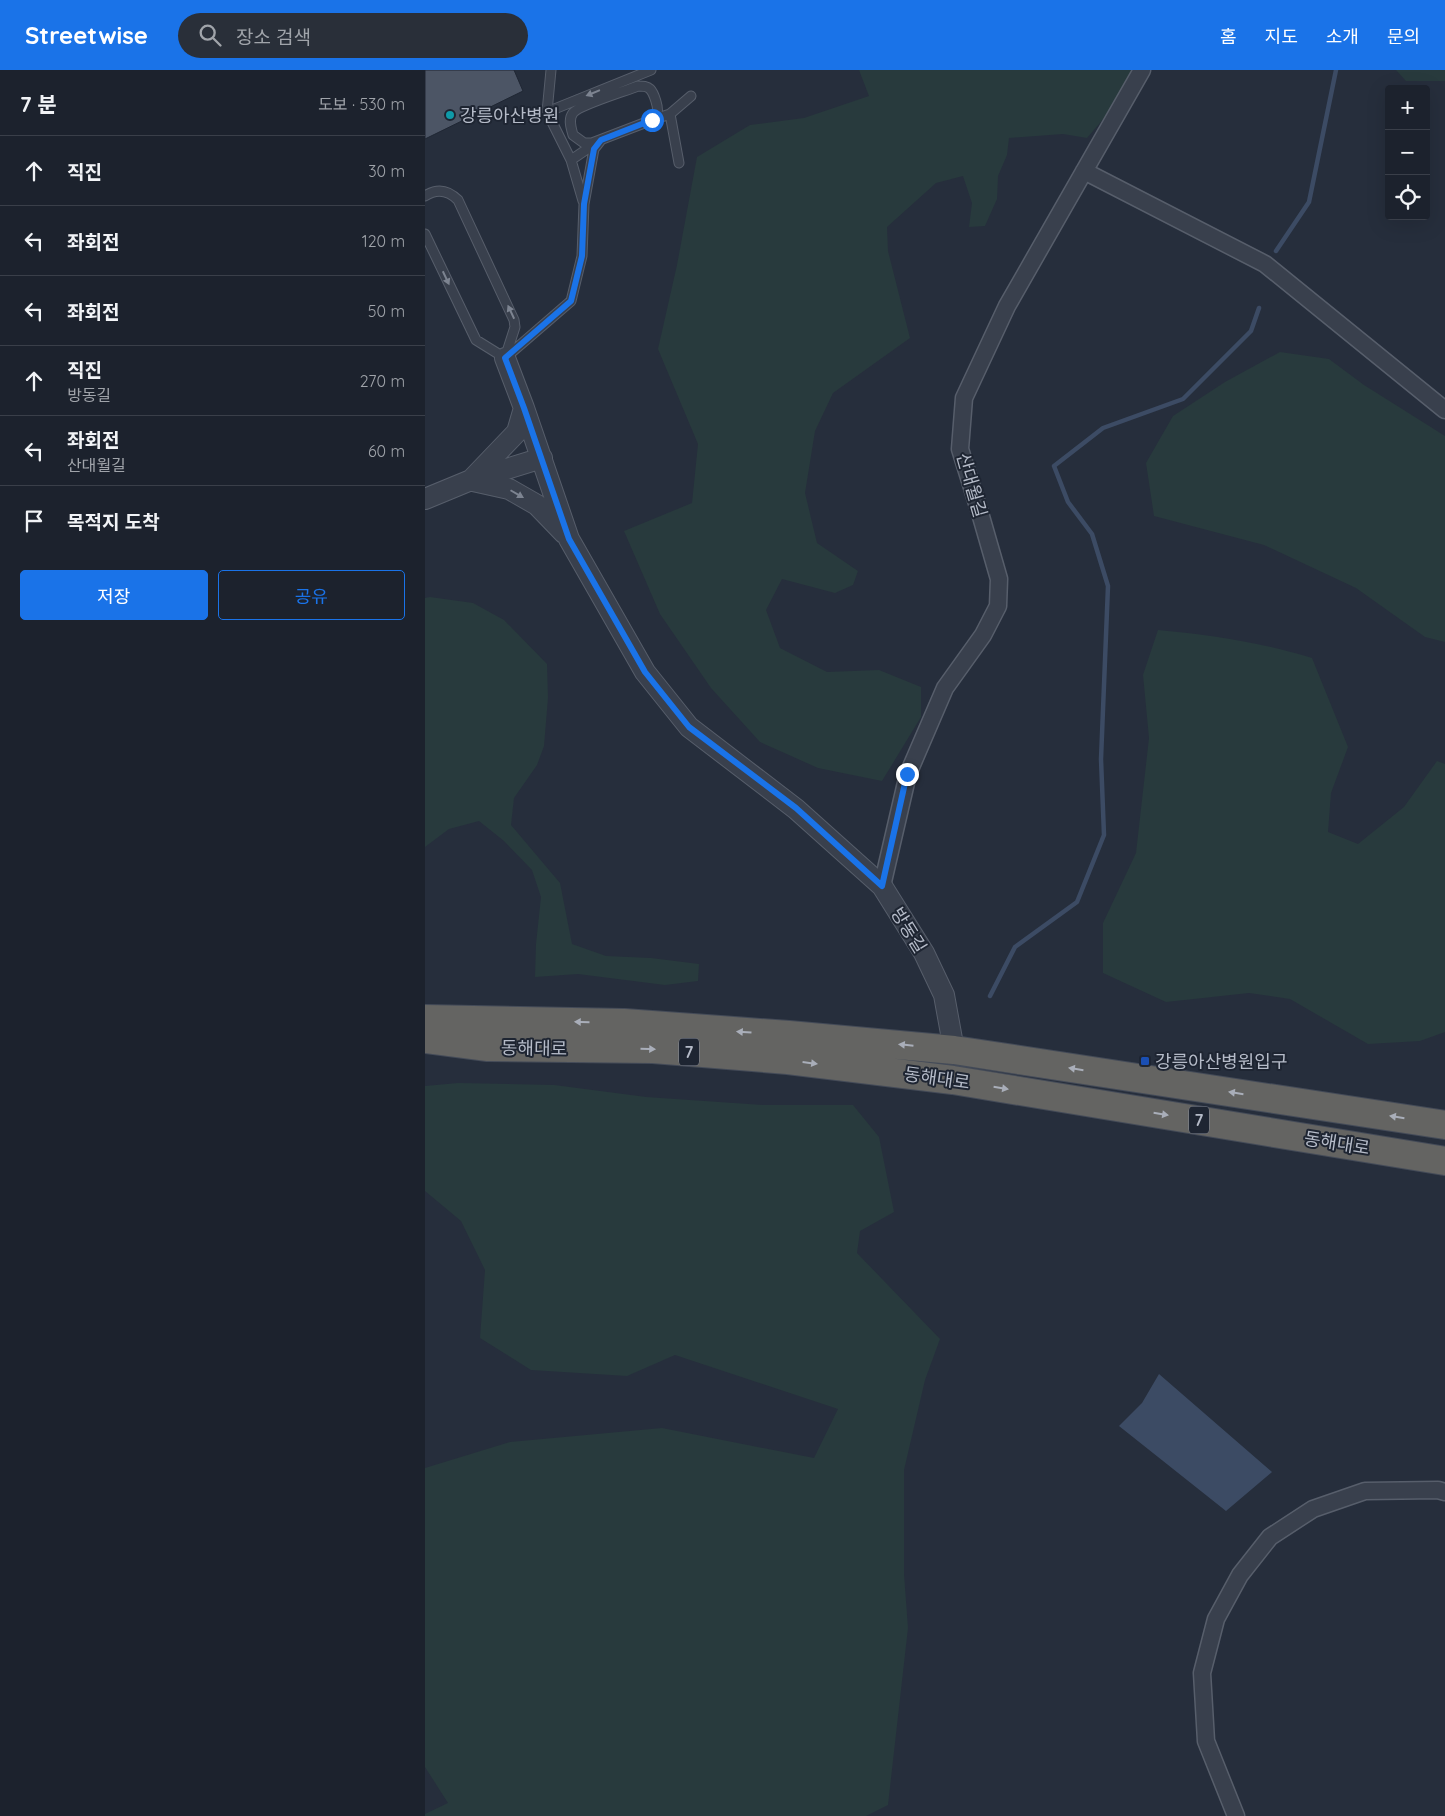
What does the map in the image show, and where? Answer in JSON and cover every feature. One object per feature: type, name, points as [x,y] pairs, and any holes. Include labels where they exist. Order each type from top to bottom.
[{"type":"highway","name":"동해대로","points":[[425,1019],[624,1023],[955,1050],[1445,1125]]},
{"type":"highway","name":"동해대로","points":[[425,1039],[488,1047],[653,1049],[788,1060],[953,1080],[1382,1150],[1445,1163]]},
{"type":"highway","points":[[425,1048],[488,1047]]},
{"type":"highway","points":[[953,1080],[955,1050]]},
{"type":"street","name":"산대월길","points":[[882,886],[907,774],[945,688],[983,635],[998,606],[999,579],[960,449],[964,398],[1007,306],[1141,70]]},
{"type":"street","points":[[1084,171],[1265,264],[1445,410]]},
{"type":"street","name":"방동길","points":[[505,358],[542,458],[569,539],[645,672],[689,727],[796,808],[882,886],[925,953],[944,995],[955,1050]]},
{"type":"street","points":[[471,480],[517,432],[524,408]]},
{"type":"street","points":[[425,499],[471,480],[542,458]]},
{"type":"street","points":[[471,480],[509,489],[537,506],[569,539]]},
{"type":"street","points":[[1236,1816],[1207,1741],[1203,1673],[1216,1619],[1240,1575],[1270,1537],[1313,1509],[1365,1491],[1438,1490],[1445,1492]]},
{"type":"lane","points":[[551,70],[547,112],[571,160],[584,204]]},
{"type":"lane","points":[[547,112],[651,70]]},
{"type":"lane","points":[[638,75],[634,79],[638,86]]},
{"type":"lane","points":[[638,75],[650,89],[658,109],[652,120]]},
{"type":"lane","points":[[650,89],[645,86],[638,86],[578,108],[573,113],[570,123],[573,135],[584,143],[601,140],[670,114],[691,96]]},
{"type":"lane","points":[[670,114],[679,163]]},
{"type":"lane","points":[[571,160],[601,140]]},
{"type":"lane","points":[[505,358],[571,301],[582,256],[584,204],[594,149],[601,140]]},
{"type":"lane","points":[[425,196],[439,190],[447,192],[458,200],[514,320],[515,327],[505,358]]},
{"type":"lane","points":[[425,234],[476,340],[481,345],[505,358]]},
{"type":"shaded area","points":[[859,70],[1132,70],[1111,110],[1087,138],[1063,134],[1009,138],[1007,155],[998,176],[997,199],[985,226],[969,227],[972,203],[963,176],[936,183],[887,227],[888,251],[910,338],[833,393],[815,431],[805,493],[817,543],[858,571],[853,585],[835,593],[782,579],[766,610],[780,648],[827,672],[879,670],[921,687],[921,717],[882,781],[818,768],[760,742],[711,688],[660,614],[624,531],[692,503],[698,444],[658,349],[677,265],[697,157],[750,125],[804,118],[869,96]]},
{"type":"shaded area","points":[[1396,70],[1445,70],[1445,81],[1406,81]]},
{"type":"shaded area","points":[[1280,352],[1329,359],[1364,385],[1445,436],[1445,642],[1425,637],[1356,588],[1264,545],[1154,516],[1146,463],[1173,416],[1225,382]]},
{"type":"shaded area","points":[[430,597],[473,603],[504,620],[547,664],[548,698],[544,746],[537,765],[514,798],[511,825],[560,883],[572,944],[606,956],[651,958],[699,964],[698,981],[665,985],[578,974],[535,977],[541,897],[532,870],[504,841],[479,821],[449,829],[425,847],[425,598]]},
{"type":"shaded area","points":[[1158,630],[1235,640],[1312,658],[1348,747],[1331,793],[1328,832],[1358,844],[1404,807],[1437,761],[1445,764],[1445,1032],[1420,1041],[1368,1044],[1290,999],[1249,993],[1166,1002],[1103,973],[1103,923],[1136,853],[1149,738],[1143,675]]},
{"type":"shaded area","points":[[458,1083],[554,1085],[646,1097],[763,1105],[853,1105],[879,1137],[894,1212],[860,1231],[857,1253],[940,1339],[925,1380],[904,1470],[904,1574],[908,1628],[888,1805],[866,1816],[425,1816],[425,1814],[448,1803],[425,1767],[425,1468],[510,1442],[662,1428],[814,1458],[838,1409],[675,1355],[627,1376],[531,1370],[480,1338],[485,1270],[461,1221],[425,1191],[425,1086]]},
{"type":"water","points":[[1159,1374],[1272,1472],[1226,1511],[1119,1426],[1142,1403]]},
{"type":"building","name":"강릉아산병원","points":[[425,70],[514,70],[523,91],[425,139]]},
{"type":"waterway","points":[[1276,251],[1309,202],[1336,70]]},
{"type":"waterway","points":[[990,996],[1015,947],[1077,902],[1104,835],[1101,759],[1108,586],[1092,534],[1068,502],[1054,466],[1103,428],[1183,399],[1251,331],[1259,308]]},
{"type":"place","name":"강릉아산병원","points":[[450,115]]},
{"type":"place","name":"강릉아산병원입구","points":[[1145,1061]]},
{"type":"route","points":[[652,120],[601,140],[594,149],[584,204],[582,256],[571,301],[505,358],[569,539],[645,672],[689,727],[796,808],[882,886],[907,774]]}]
